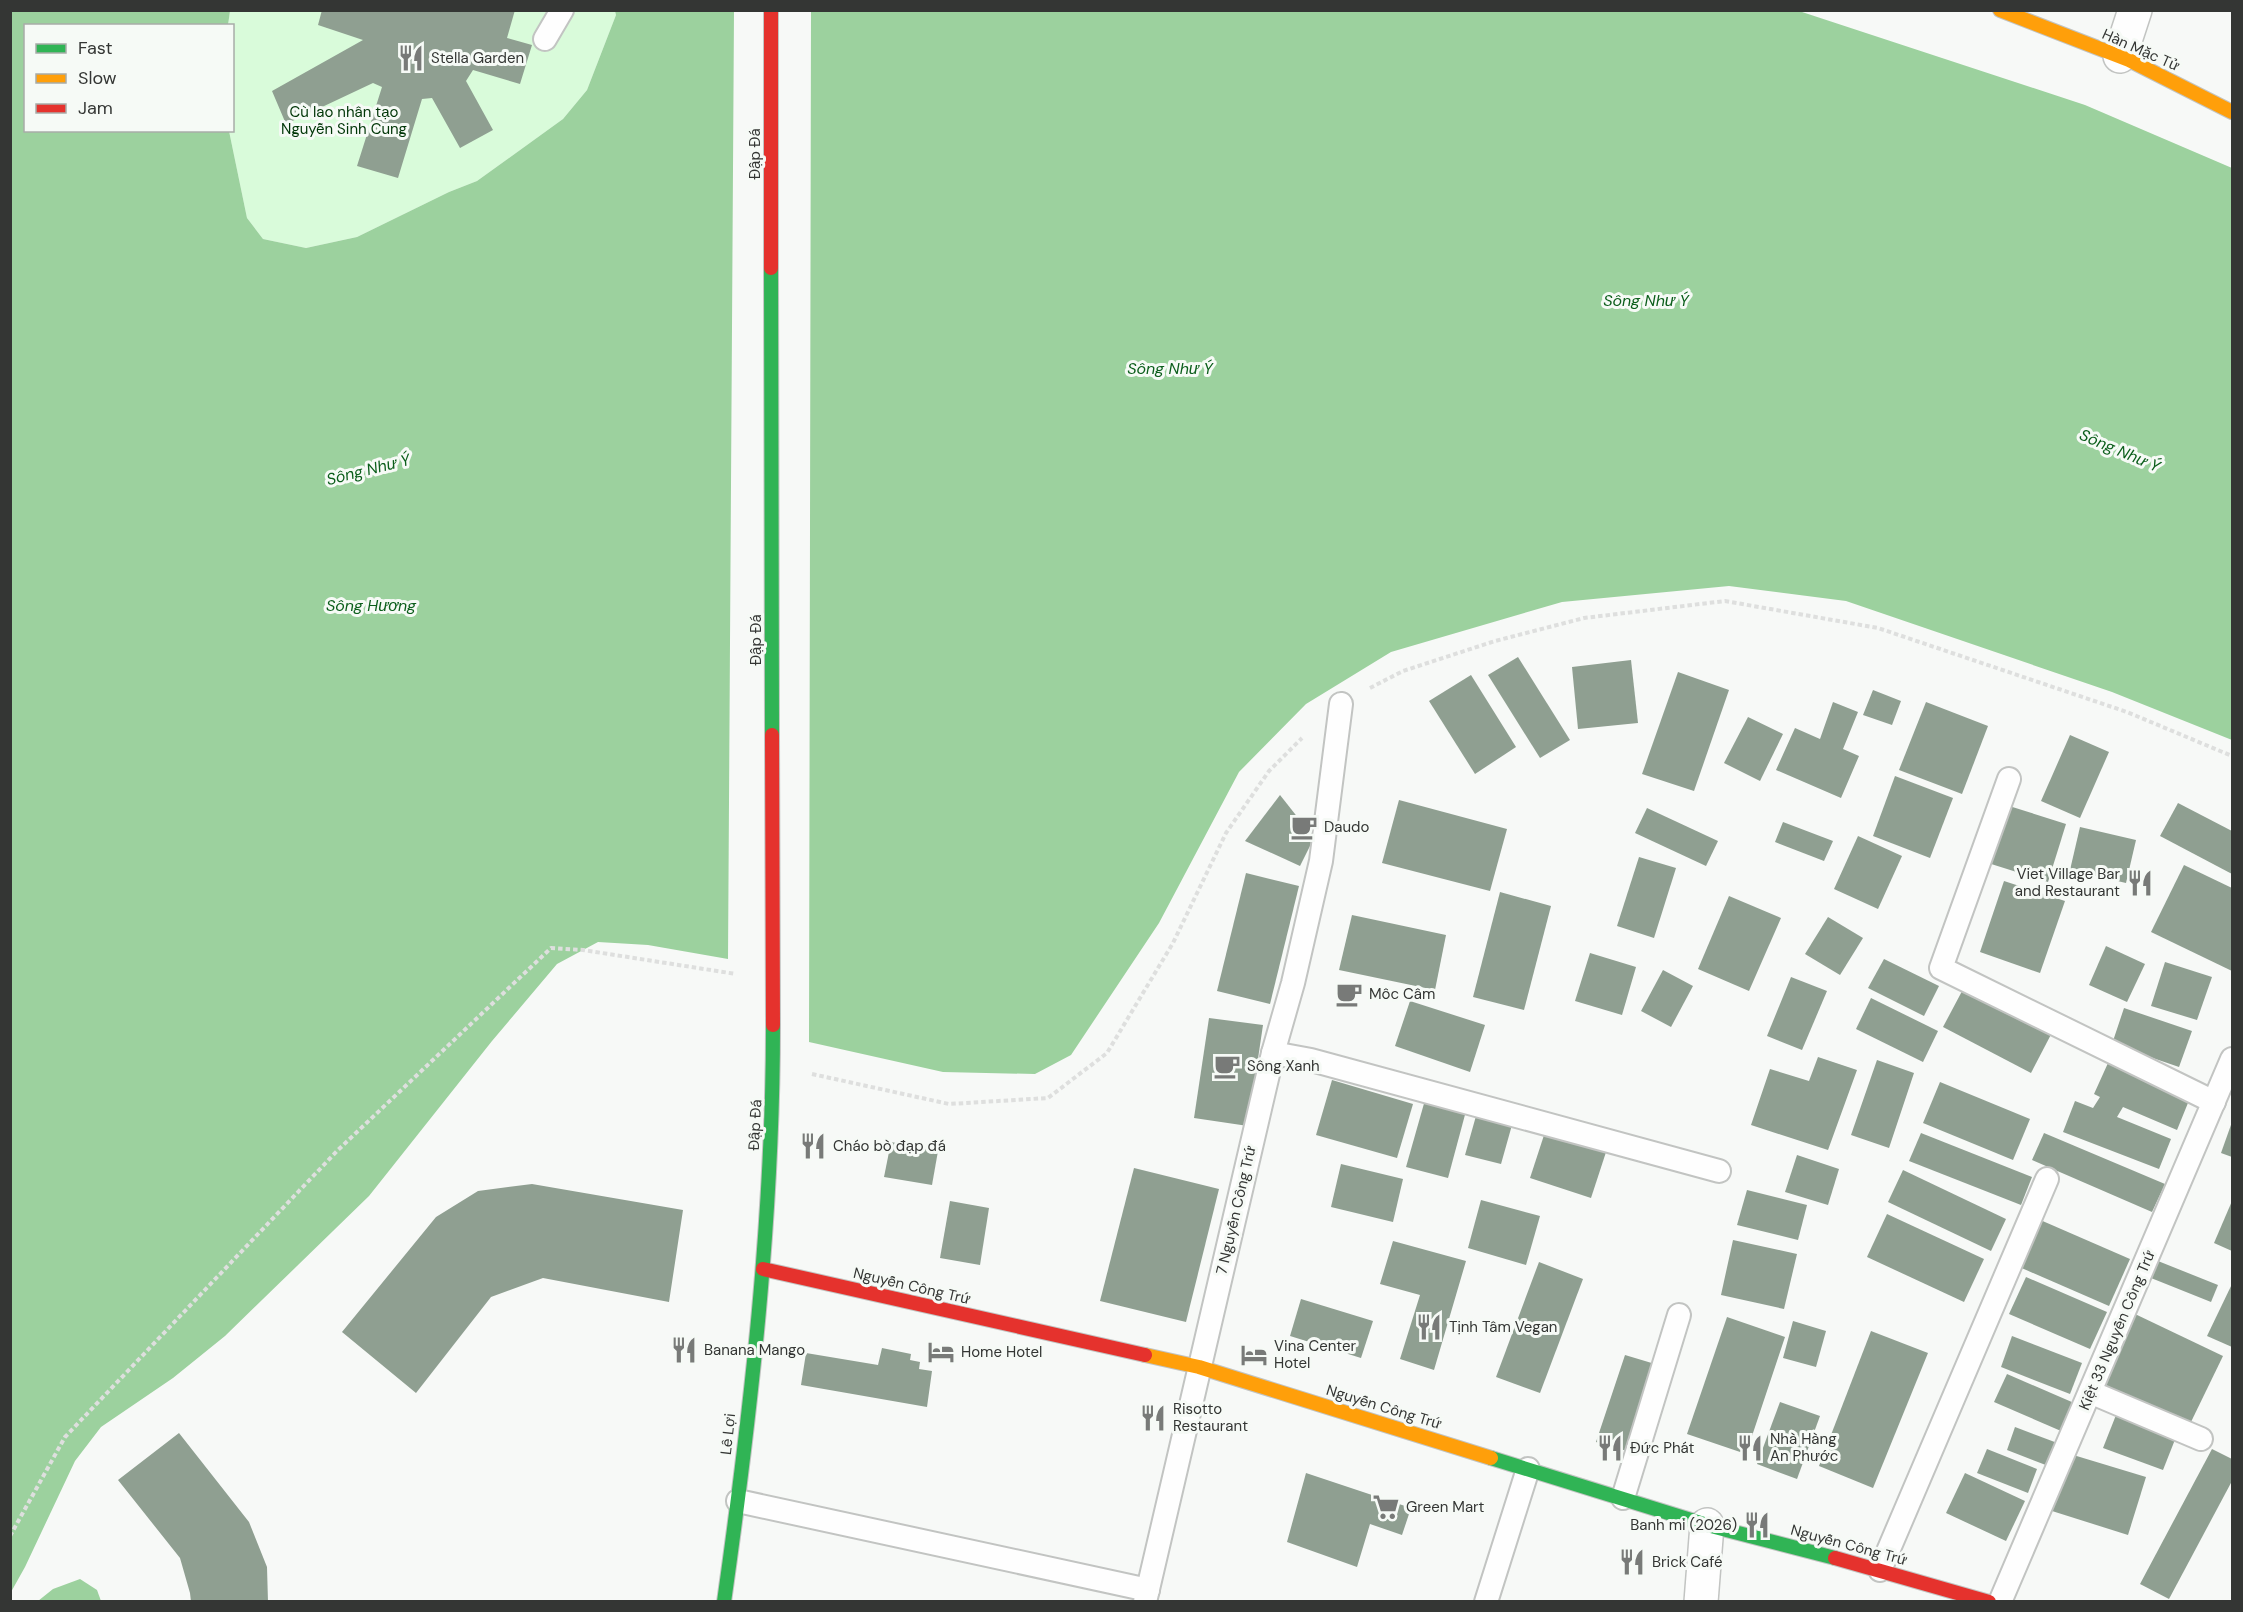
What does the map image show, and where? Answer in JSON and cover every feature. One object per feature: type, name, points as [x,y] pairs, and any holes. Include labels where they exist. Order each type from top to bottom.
[{"type":"main road","name":"Đập Đá","points":[[763,1269],[773,1066],[771,10]]},
{"type":"main road","name":"Hàn Mặc Tử","points":[[2000,10],[2120,56],[2232,112]]},
{"type":"main road","name":"Nguyễn Công Trứ","points":[[763,1269],[1199,1367],[1707,1525],[1880,1570],[1989,1602]]},
{"type":"main road","name":"Lê Lợi","points":[[724,1602],[738,1501],[763,1269]]},
{"type":"street","points":[[2120,56],[2135,10]]},
{"type":"street","points":[[1701,1602],[1707,1525]]},
{"type":"lane","points":[[545,39],[562,10]]},
{"type":"lane","name":"7 Nguyễn Công Trứ","points":[[1146,1596],[1273,1053],[1293,983],[1322,861],[1341,704]]},
{"type":"lane","points":[[2009,779],[1941,968],[2214,1102]]},
{"type":"lane","points":[[1273,1053],[1311,1060],[1719,1171]]},
{"type":"lane","name":"Kiệt 33 Nguyễn Công Trứ","points":[[2000,1602],[2232,1059]]},
{"type":"lane","points":[[1880,1570],[2047,1179]]},
{"type":"lane","points":[[1623,1498],[1678,1315]]},
{"type":"lane","points":[[2090,1392],[2201,1439]]},
{"type":"lane","points":[[1486,1602],[1528,1470]]},
{"type":"lane","points":[[738,1501],[1146,1596]]},
{"type":"path","points":[[773,1066],[949,1104],[1048,1098],[1107,1053],[1173,943],[1226,833],[1269,771],[1301,739],[1341,704],[1403,671],[1495,641],[1584,618],[1725,601],[1878,628],[2127,712],[2232,756]]},
{"type":"path","points":[[10,1536],[65,1437],[338,1150],[551,948],[583,950],[773,980]]},
{"type":"green space","name":"Cù lao nhân tạo Nguyễn Sinh Cung","points":[[230,10],[615,10],[616,15],[587,90],[563,119],[477,181],[449,192],[357,237],[306,248],[263,239],[247,218],[229,132],[234,132],[234,24],[228,24]]},
{"type":"water","name":"Sông Hương","points":[[11,10],[230,11],[228,24],[24,24],[24,132],[229,132],[247,218],[263,239],[306,248],[357,237],[449,192],[477,181],[563,119],[587,90],[616,15],[615,11],[734,11],[728,959],[648,945],[598,942],[557,964],[492,1041],[369,1196],[225,1336],[173,1378],[101,1427],[75,1461],[11,1592]]},
{"type":"water","name":"Sông Như Ý","points":[[811,11],[1799,11],[2085,105],[2232,168],[2232,740],[2112,692],[1846,601],[1729,586],[1562,602],[1391,652],[1306,704],[1239,772],[1159,923],[1071,1055],[1035,1074],[943,1072],[809,1042]]},
{"type":"water","points":[[80,1579],[97,1590],[101,1601],[38,1601],[53,1589]]},
{"type":"building","points":[[322,10],[515,10],[507,38],[532,45],[520,84],[473,70],[466,81],[493,130],[460,148],[432,98],[422,99],[398,178],[357,166],[382,87],[373,83],[286,124],[272,91],[363,40],[318,25]]},
{"type":"building","points":[[1518,657],[1570,740],[1540,758],[1488,675]]},
{"type":"building","points":[[1631,660],[1638,723],[1578,729],[1572,667]]},
{"type":"building","points":[[1678,672],[1729,690],[1694,791],[1642,774]]},
{"type":"building","points":[[1471,675],[1516,747],[1475,774],[1429,701]]},
{"type":"building","points":[[1873,690],[1901,701],[1892,725],[1863,715]]},
{"type":"building","points":[[1833,702],[1858,712],[1843,749],[1859,756],[1841,798],[1776,770],[1795,728],[1820,739]]},
{"type":"building","points":[[1926,702],[1988,726],[1962,794],[1899,770]]},
{"type":"building","points":[[1748,717],[1783,734],[1760,781],[1724,763]]},
{"type":"building","points":[[2070,735],[2109,752],[2080,818],[2041,801]]},
{"type":"building","points":[[1895,776],[1953,798],[1930,858],[1873,836]]},
{"type":"building","points":[[1280,795],[1314,838],[1300,866],[1245,841]]},
{"type":"building","points":[[1399,800],[1507,829],[1490,891],[1382,863]]},
{"type":"building","points":[[2178,803],[2232,831],[2232,874],[2160,836]]},
{"type":"building","points":[[2006,805],[2066,824],[2048,882],[1988,863]]},
{"type":"building","points":[[1647,808],[1718,841],[1706,866],[1635,833]]},
{"type":"building","points":[[1783,822],[1833,841],[1824,861],[1775,842]]},
{"type":"building","points":[[2080,827],[2136,840],[2126,883],[2070,870]]},
{"type":"building","points":[[1858,836],[1902,856],[1878,909],[1834,889]]},
{"type":"building","points":[[1639,857],[1676,868],[1654,938],[1617,926]]},
{"type":"building","points":[[2184,865],[2232,888],[2232,971],[2151,932]]},
{"type":"building","points":[[1246,873],[1299,886],[1270,1004],[1217,991]]},
{"type":"building","points":[[2004,881],[2065,901],[2040,973],[1980,952]]},
{"type":"building","points":[[1500,892],[1551,906],[1524,1010],[1473,997]]},
{"type":"building","points":[[1729,896],[1781,918],[1749,991],[1698,969]]},
{"type":"building","points":[[1352,915],[1446,935],[1435,990],[1339,970]]},
{"type":"building","points":[[1828,917],[1863,938],[1840,975],[1805,954]]},
{"type":"building","points":[[2106,946],[2145,964],[2127,1002],[2089,985]]},
{"type":"building","points":[[1590,953],[1636,967],[1622,1015],[1575,1001]]},
{"type":"building","points":[[1884,959],[1939,986],[1924,1016],[1868,988]]},
{"type":"building","points":[[2165,962],[2212,977],[2197,1020],[2151,1006]]},
{"type":"building","points":[[1663,970],[1693,986],[1671,1027],[1641,1011]]},
{"type":"building","points":[[1791,977],[1827,991],[1802,1050],[1767,1036]]},
{"type":"building","points":[[1969,978],[2057,1023],[2031,1073],[1943,1027]]},
{"type":"building","points":[[1871,998],[1938,1031],[1923,1062],[1856,1029]]},
{"type":"building","points":[[1410,1001],[1485,1025],[1470,1072],[1395,1046]]},
{"type":"building","points":[[2124,1008],[2192,1031],[2179,1067],[2112,1044]]},
{"type":"building","points":[[1209,1018],[1263,1025],[1248,1126],[1194,1118]]},
{"type":"building","points":[[1818,1057],[1857,1070],[1828,1150],[1751,1125],[1770,1069],[1809,1081]]},
{"type":"building","points":[[1877,1060],[1914,1073],[1889,1148],[1851,1135]]},
{"type":"building","points":[[2108,1063],[2190,1098],[2177,1130],[2123,1107],[2117,1117],[2171,1139],[2159,1169],[2063,1132],[2075,1101],[2093,1108],[2100,1097],[2094,1094]]},
{"type":"building","points":[[1332,1080],[1413,1104],[1397,1158],[1316,1135]]},
{"type":"building","points":[[1940,1082],[2030,1119],[2013,1160],[1923,1123]]},
{"type":"building","points":[[1425,1100],[1466,1111],[1448,1178],[1406,1167]]},
{"type":"building","points":[[1476,1116],[1512,1125],[1501,1164],[1465,1155]]},
{"type":"building","points":[[2232,1122],[2232,1157],[2221,1153]]},
{"type":"building","points":[[1547,1126],[1608,1146],[1591,1198],[1530,1178]]},
{"type":"building","points":[[1921,1133],[2032,1177],[2021,1205],[1909,1161]]},
{"type":"building","points":[[2044,1133],[2165,1184],[2152,1212],[2032,1160]]},
{"type":"building","points":[[891,1142],[938,1151],[932,1185],[884,1177]]},
{"type":"building","points":[[1797,1155],[1839,1169],[1828,1205],[1785,1192]]},
{"type":"building","points":[[1341,1164],[1403,1179],[1393,1222],[1331,1207]]},
{"type":"building","points":[[1134,1168],[1219,1189],[1186,1322],[1100,1301]]},
{"type":"building","points":[[1903,1170],[2006,1219],[1991,1251],[1888,1202]]},
{"type":"building","points":[[532,1184],[683,1210],[669,1302],[543,1278],[491,1297],[416,1393],[342,1332],[436,1217],[478,1191]]},
{"type":"building","points":[[1747,1190],[1807,1205],[1798,1240],[1737,1225]]},
{"type":"building","points":[[1481,1200],[1540,1216],[1526,1265],[1468,1248]]},
{"type":"building","points":[[950,1201],[989,1208],[980,1265],[940,1258]]},
{"type":"building","points":[[2232,1201],[2232,1251],[2214,1243]]},
{"type":"building","points":[[1887,1214],[1984,1259],[1964,1302],[1867,1257]]},
{"type":"building","points":[[2038,1219],[2130,1259],[2109,1306],[2017,1266]]},
{"type":"building","points":[[1733,1240],[1797,1254],[1784,1309],[1721,1295]]},
{"type":"building","name":"Tịnh Tâm Vegan","points":[[1393,1241],[1466,1261],[1434,1370],[1400,1359],[1420,1295],[1380,1284]]},
{"type":"building","points":[[2158,1261],[2218,1285],[2211,1302],[2151,1278]]},
{"type":"building","points":[[1539,1262],[1583,1279],[1540,1393],[1496,1377]]},
{"type":"building","points":[[2026,1277],[2107,1312],[2090,1349],[2009,1314]]},
{"type":"building","points":[[2232,1284],[2232,1347],[2207,1336]]},
{"type":"building","points":[[1301,1299],[1373,1321],[1361,1358],[1290,1336]]},
{"type":"building","points":[[2135,1314],[2223,1356],[2190,1424],[2101,1383]]},
{"type":"building","points":[[1727,1317],[1785,1337],[1746,1454],[1687,1434]]},
{"type":"building","points":[[1793,1321],[1826,1331],[1816,1367],[1783,1358]]},
{"type":"building","points":[[1871,1331],[1928,1353],[1873,1488],[1819,1466]]},
{"type":"building","points":[[2012,1336],[2082,1363],[2070,1394],[2001,1367]]},
{"type":"building","points":[[882,1348],[911,1354],[910,1360],[920,1362],[919,1369],[932,1371],[927,1407],[801,1385],[806,1353],[878,1365]]},
{"type":"building","points":[[1625,1355],[1655,1364],[1627,1451],[1596,1442]]},
{"type":"building","points":[[2007,1374],[2081,1406],[2068,1434],[1994,1402]]},
{"type":"building","points":[[1780,1402],[1820,1416],[1797,1479],[1757,1464]]},
{"type":"building","points":[[2118,1410],[2178,1432],[2163,1470],[2103,1448]]},
{"type":"building","points":[[2015,1427],[2060,1444],[2051,1467],[2007,1450]]},
{"type":"building","points":[[179,1433],[249,1522],[267,1567],[268,1602],[191,1602],[180,1558],[118,1480]]},
{"type":"building","points":[[1987,1449],[2037,1469],[2028,1493],[1977,1473]]},
{"type":"building","points":[[2212,1449],[2232,1459],[2232,1481],[2169,1599],[2140,1584]]},
{"type":"building","points":[[2070,1454],[2146,1477],[2128,1535],[2052,1511]]},
{"type":"building","points":[[1306,1473],[1411,1508],[1402,1535],[1370,1524],[1357,1567],[1287,1542]]},
{"type":"building","points":[[1965,1473],[2025,1501],[2006,1541],[1946,1513]]},
{"type":"traffic: fast","points":[[771,268],[772,735]]},
{"type":"traffic: fast","points":[[724,1602],[759,1314],[769,1170],[773,1025]]},
{"type":"traffic: fast","points":[[1491,1458],[1707,1525],[1835,1558]]},
{"type":"traffic: slow","points":[[2000,10],[2129,60],[2232,112]]},
{"type":"traffic: slow","points":[[1145,1355],[1199,1367],[1491,1458]]},
{"type":"traffic: jam","points":[[771,10],[771,268]]},
{"type":"traffic: jam","points":[[772,735],[773,1025]]},
{"type":"traffic: jam","points":[[763,1269],[1145,1355]]},
{"type":"traffic: jam","points":[[1835,1558],[1989,1602]]},
{"type":"place","name":"Stella Garden","points":[[411,58]]},
{"type":"place","name":"Daudo","points":[[1304,827]]},
{"type":"place","name":"Viet Village Bar and Restaurant","points":[[2140,883]]},
{"type":"place","name":"Môc Câm","points":[[1349,994]]},
{"type":"place","name":"Sông Xanh","points":[[1227,1066]]},
{"type":"place","name":"Cháo bò đạp đá","points":[[813,1146]]},
{"type":"place","name":"Tịnh Tâm Vegan","points":[[1429,1327]]},
{"type":"place","name":"Banana Mango","points":[[684,1350]]},
{"type":"place","name":"Home Hotel","points":[[941,1352]]},
{"type":"place","name":"Vina Center Hotel","points":[[1254,1355]]},
{"type":"place","name":"Risotto Restaurant","points":[[1153,1418]]},
{"type":"place","name":"Đức Phát","points":[[1610,1448]]},
{"type":"place","name":"Nhà Hàng An Phước","points":[[1750,1448]]},
{"type":"place","name":"Green Mart","points":[[1386,1507]]},
{"type":"place","name":"Banh mi (2026)","points":[[1757,1525]]},
{"type":"place","name":"Brick Café","points":[[1632,1562]]}]
